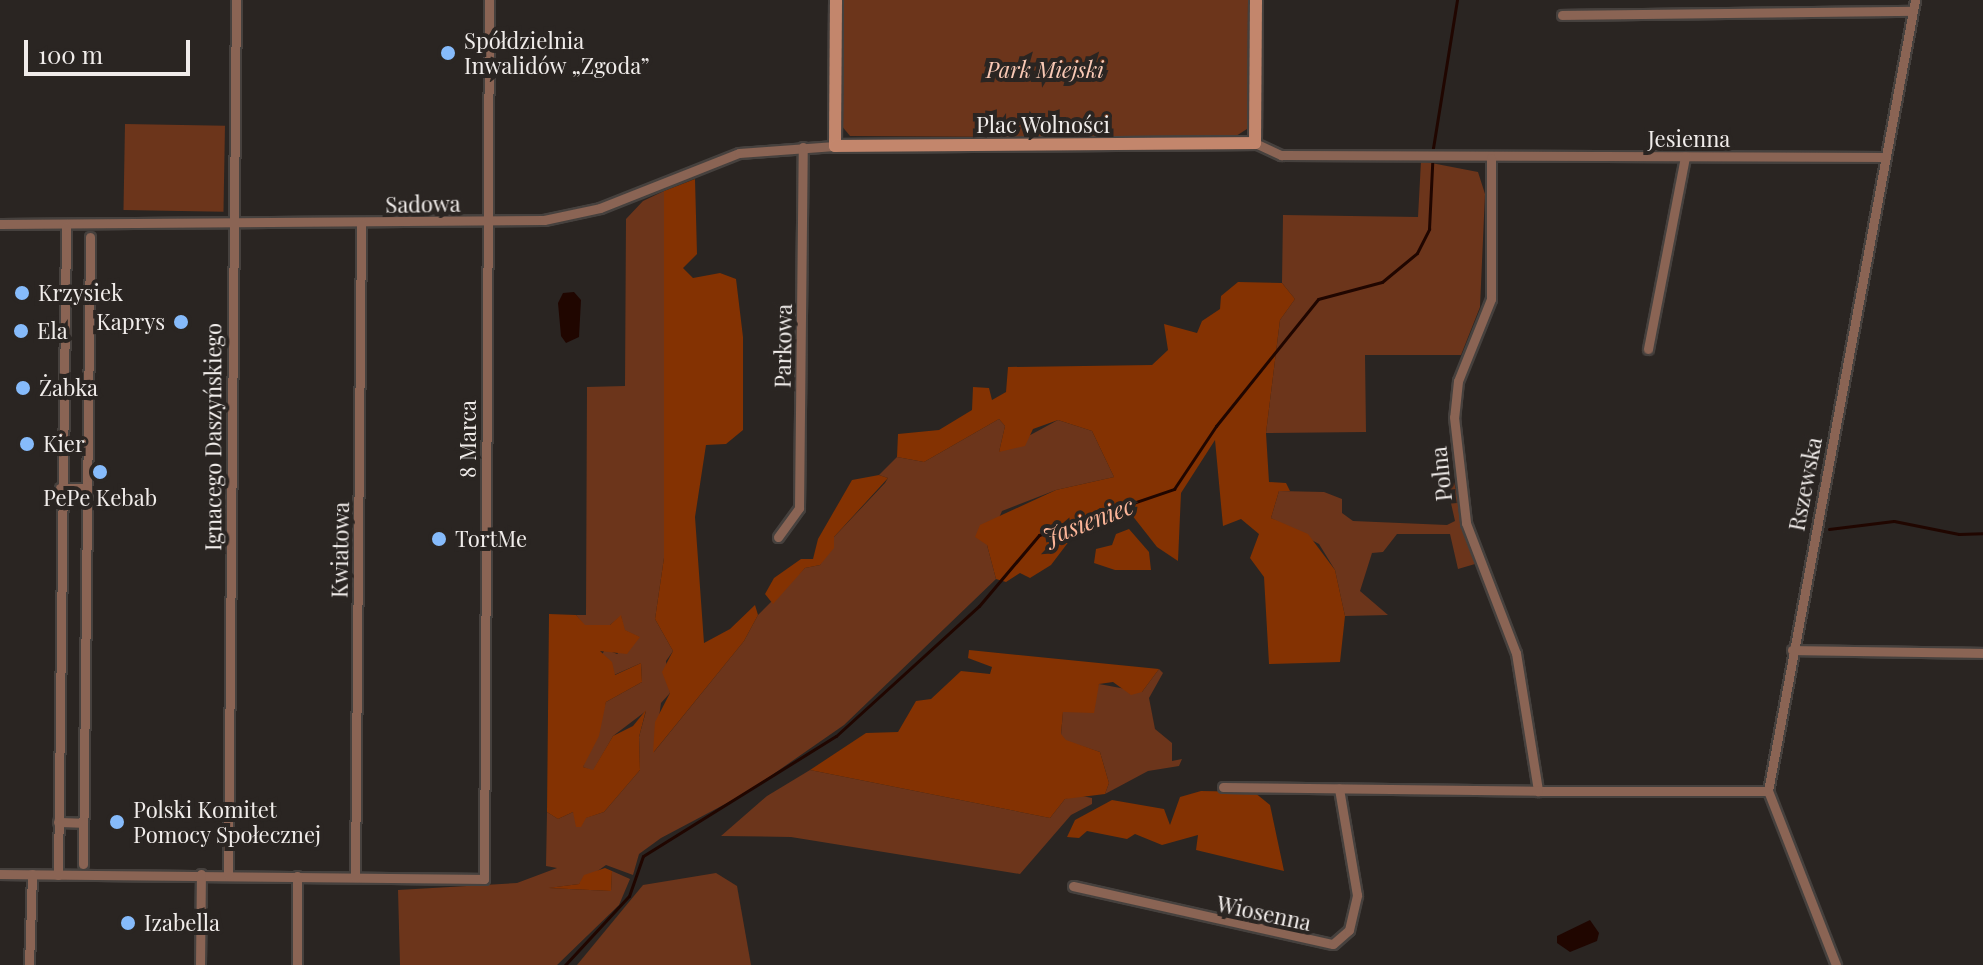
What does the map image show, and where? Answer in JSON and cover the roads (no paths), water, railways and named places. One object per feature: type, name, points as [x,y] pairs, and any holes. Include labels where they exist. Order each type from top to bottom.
[{"type":"street","name":"Ignacego Daszyńskiego","points":[[228,875],[236,0]]},
{"type":"street","name":"8 Marca","points":[[355,877],[484,879],[489,0]]},
{"type":"street","points":[[835,146],[836,0]]},
{"type":"street","points":[[1256,0],[1255,143],[1281,155],[1491,158]]},
{"type":"street","name":"Rszewska","points":[[1768,791],[1915,0]]},
{"type":"street","points":[[1562,15],[1913,11]]},
{"type":"street","name":"Plac Wolności","points":[[835,146],[1255,143]]},
{"type":"street","name":"Sadowa","points":[[0,224],[487,222],[584,213],[726,156],[835,146]]},
{"type":"street","name":"Parkowa","points":[[778,537],[799,508],[803,147]]},
{"type":"street","points":[[1648,349],[1685,157]]},
{"type":"street","name":"Jesienna","points":[[1491,158],[1886,157]]},
{"type":"street","name":"Polna","points":[[1491,158],[1491,299],[1458,381],[1454,417],[1466,523],[1516,653],[1538,791]]},
{"type":"street","name":"Kwiatowa","points":[[355,877],[361,223]]},
{"type":"street","points":[[58,875],[60,488],[66,226]]},
{"type":"street","points":[[83,864],[90,237]]},
{"type":"street","points":[[60,488],[86,488]]},
{"type":"street","points":[[1792,650],[1983,653]]},
{"type":"street","points":[[1223,787],[1768,791],[1836,965]]},
{"type":"street","name":"Wiosenna","points":[[1073,886],[1333,944],[1349,930],[1357,895],[1339,789]]},
{"type":"street","points":[[58,822],[83,823]]},
{"type":"street","points":[[0,874],[355,877]]},
{"type":"street","points":[[29,965],[32,874]]},
{"type":"street","points":[[200,965],[201,874]]},
{"type":"street","points":[[297,876],[297,965]]},
{"type":"waterway","name":"Jasieniec","points":[[565,965],[629,896],[643,856],[836,736],[979,606],[1039,535],[1174,489],[1216,426],[1318,299],[1382,282],[1417,253],[1429,229],[1433,148],[1457,0]]},
{"type":"waterway","points":[[1829,529],[1894,521],[1959,534],[1983,533]]},
{"type":"place","name":"Spółdzielnia Inwalidów „Zgoda”","points":[[448,53]]},
{"type":"place","name":"Krzysiek","points":[[22,293]]},
{"type":"place","name":"Kaprys","points":[[181,322]]},
{"type":"place","name":"Ela","points":[[21,331]]},
{"type":"place","name":"Żabka","points":[[23,388]]},
{"type":"place","name":"Kier","points":[[27,444]]},
{"type":"place","name":"PePe Kebab","points":[[100,472]]},
{"type":"place","name":"TortMe","points":[[439,539]]},
{"type":"place","name":"Polski Komitet Pomocy Społecznej","points":[[117,822]]},
{"type":"place","name":"Izabella","points":[[128,923]]},
{"type":"park label","name":"Park Miejski","points":[[1045,70]]}]
